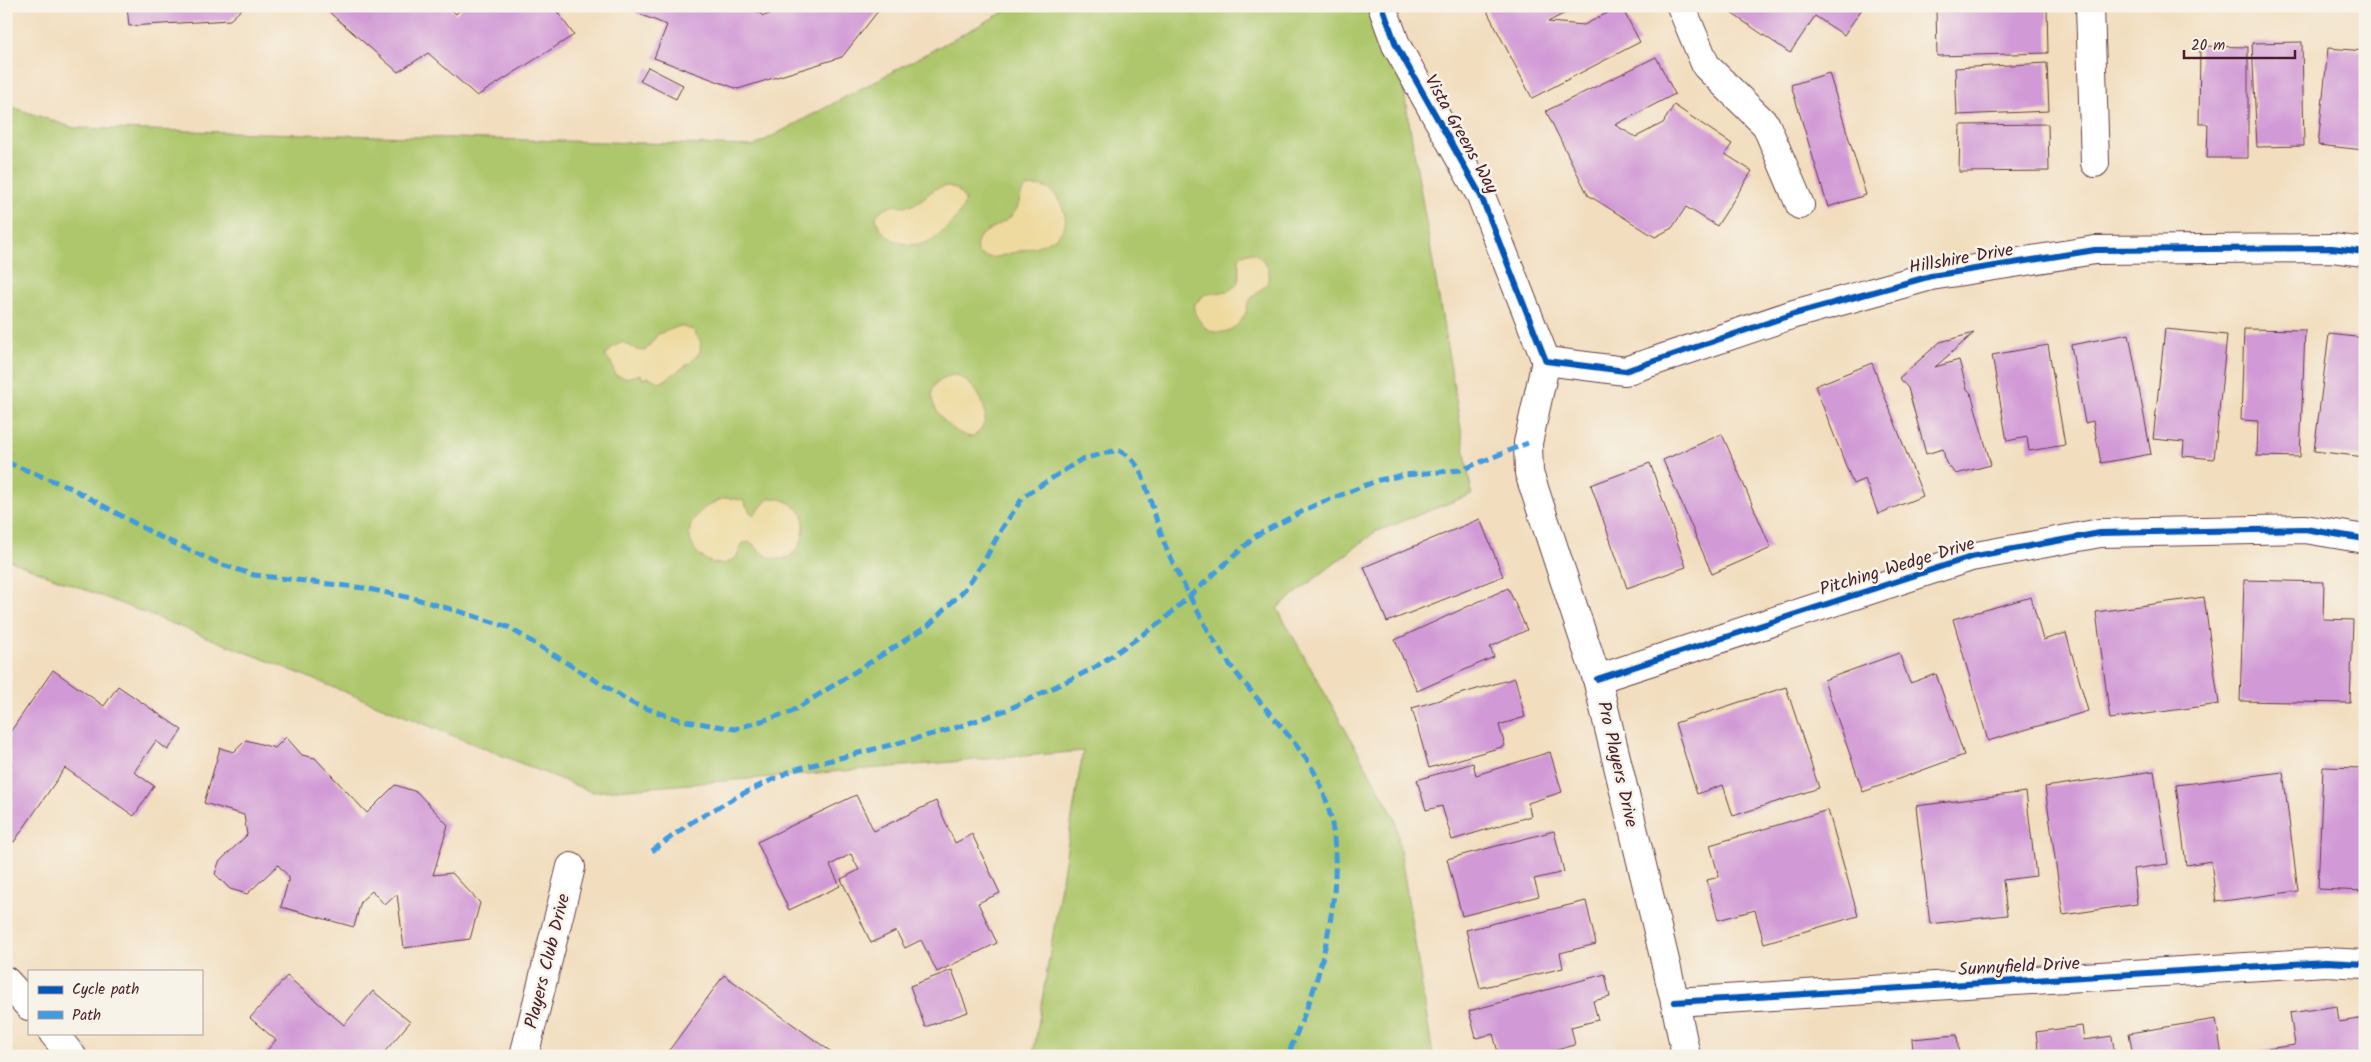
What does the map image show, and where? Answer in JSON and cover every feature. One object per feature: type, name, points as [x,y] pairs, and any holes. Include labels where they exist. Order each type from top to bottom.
[{"type":"street","name":"Vista Greens Way","points":[[1382,6],[1396,45],[1481,196],[1546,361]]},
{"type":"street","points":[[1681,6],[1706,66],[1766,125],[1800,205]]},
{"type":"street","points":[[2090,6],[2095,163]]},
{"type":"street","name":"Hillshire Drive","points":[[1546,361],[1626,371],[1794,314],[1931,276],[2095,250],[2332,248],[2365,252]]},
{"type":"street","name":"Pro Players Drive","points":[[1546,361],[1528,443],[1529,473],[1598,679],[1675,1002],[1686,1056]]},
{"type":"street","name":"Pitching Wedge Drive","points":[[1598,679],[1971,556],[2100,533],[2305,529],[2365,539]]},
{"type":"street","name":"Players Club Drive","points":[[524,1056],[571,867]]},
{"type":"street","name":"Sunnyfield Drive","points":[[1675,1002],[2326,962],[2365,964]]},
{"type":"street","points":[[6,981],[28,1005]]},
{"type":"street","points":[[54,1034],[72,1056]]},
{"type":"green space","points":[[1015,6],[1382,6],[1396,45],[1472,494],[1375,532],[1277,608],[1395,818],[1433,1056],[1033,1056],[1083,751],[592,792],[276,664],[6,559],[6,105],[74,128],[754,146]]},
{"type":"sand","points":[[943,186],[949,186],[958,190],[965,200],[964,206],[956,218],[944,230],[927,242],[919,244],[902,243],[887,236],[878,224],[876,216],[886,207],[911,206],[934,190]]},
{"type":"sand","points":[[1037,186],[1046,188],[1056,196],[1065,213],[1065,223],[1062,231],[1056,237],[1037,246],[996,257],[987,257],[980,254],[977,247],[980,236],[1006,221],[1014,213],[1027,187]]},
{"type":"sand","points":[[1251,252],[1266,264],[1269,273],[1267,283],[1248,303],[1245,314],[1237,325],[1225,332],[1212,331],[1206,328],[1196,315],[1194,305],[1204,295],[1226,291],[1235,286],[1239,276],[1240,256]]},
{"type":"sand","points":[[680,326],[693,330],[701,342],[700,352],[691,362],[662,382],[649,377],[643,379],[641,374],[625,378],[615,375],[611,362],[605,356],[613,347],[623,342],[637,350],[645,351],[658,334]]},
{"type":"sand","points":[[954,375],[971,385],[983,403],[984,422],[980,431],[971,437],[960,433],[950,426],[935,407],[932,396],[934,387],[941,379]]},
{"type":"sand","points":[[725,498],[743,500],[754,515],[769,498],[784,500],[792,505],[803,515],[804,524],[801,542],[797,550],[784,558],[775,559],[765,555],[750,542],[743,543],[736,557],[725,563],[713,563],[702,557],[693,547],[690,535],[692,522],[703,509]]},
{"type":"building","points":[[127,6],[245,6],[230,20],[129,26]]},
{"type":"building","points":[[322,6],[448,6],[456,14],[463,6],[562,6],[556,10],[574,35],[477,96],[428,53],[398,72]]},
{"type":"building","points":[[629,6],[751,6],[763,16],[790,8],[790,6],[882,6],[842,57],[738,89],[654,58],[667,25],[639,14]]},
{"type":"building","points":[[1488,6],[1578,6],[1548,22],[1584,25],[1621,6],[1640,42],[1532,98],[1488,13]]},
{"type":"building","points":[[1736,6],[1864,6],[1844,35],[1815,16],[1790,53],[1731,13]]},
{"type":"building","points":[[2047,6],[2048,53],[1937,56],[1936,7]]},
{"type":"building","points":[[2302,42],[2304,146],[2257,147],[2252,43]]},
{"type":"building","points":[[2200,46],[2248,47],[2248,158],[2207,158],[2208,124],[2199,124]]},
{"type":"building","points":[[2328,48],[2365,51],[2364,150],[2318,145]]},
{"type":"building","points":[[1656,57],[1675,94],[1615,125],[1636,137],[1663,123],[1674,105],[1732,144],[1725,154],[1752,171],[1717,226],[1686,207],[1672,228],[1655,237],[1588,195],[1546,111]]},
{"type":"building","points":[[2047,63],[2049,111],[1957,115],[1955,68]]},
{"type":"building","points":[[648,67],[683,85],[676,99],[640,81]]},
{"type":"building","points":[[1829,73],[1866,195],[1828,207],[1791,85]]},
{"type":"building","points":[[2048,124],[2049,171],[1959,172],[1960,125]]},
{"type":"building","points":[[2165,329],[2227,335],[2214,459],[2183,456],[2184,442],[2153,439]]},
{"type":"building","points":[[2244,329],[2305,330],[2300,457],[2257,456],[2258,421],[2241,420]]},
{"type":"building","points":[[1974,333],[1935,367],[1959,360],[1967,389],[1971,393],[1991,465],[1956,474],[1946,463],[1943,449],[1926,454],[1908,388],[1899,378],[1940,342]]},
{"type":"building","points":[[2129,334],[2151,454],[2101,463],[2093,421],[2085,423],[2071,345]]},
{"type":"building","points":[[2329,334],[2365,338],[2365,457],[2314,451]]},
{"type":"building","points":[[2048,345],[2065,445],[2029,451],[2027,437],[2007,441],[1992,355]]},
{"type":"building","points":[[1872,363],[1923,496],[1878,514],[1865,479],[1853,484],[1815,386]]},
{"type":"building","points":[[1722,434],[1771,548],[1712,574],[1663,460]]},
{"type":"building","points":[[1650,463],[1686,567],[1627,588],[1591,485]]},
{"type":"building","points":[[1480,519],[1503,576],[1387,622],[1364,567]]},
{"type":"building","points":[[2244,580],[2324,582],[2323,619],[2353,620],[2350,703],[2240,701]]},
{"type":"building","points":[[1508,588],[1527,630],[1490,647],[1494,657],[1417,691],[1395,640]]},
{"type":"building","points":[[2031,597],[2043,640],[2066,633],[2088,711],[1988,741],[1953,619]]},
{"type":"building","points":[[2204,597],[2219,704],[2110,719],[2096,612]]},
{"type":"building","points":[[1899,653],[1910,683],[1936,674],[1964,755],[1863,792],[1824,680]]},
{"type":"building","points":[[53,670],[104,706],[118,686],[182,730],[168,750],[156,741],[134,772],[154,786],[134,816],[65,768],[14,842],[6,837],[6,772],[12,764],[6,761],[6,738]]},
{"type":"building","points":[[1515,678],[1525,717],[1499,725],[1505,746],[1429,768],[1412,708]]},
{"type":"building","points":[[1786,687],[1819,788],[1733,816],[1723,785],[1697,794],[1675,723]]},
{"type":"building","points":[[286,737],[302,755],[315,758],[367,813],[395,785],[417,792],[448,825],[433,875],[452,873],[480,903],[470,939],[404,948],[397,894],[385,905],[372,891],[361,901],[354,927],[281,907],[289,877],[278,865],[247,894],[230,889],[215,874],[219,862],[247,835],[244,815],[204,803],[220,748],[234,752],[246,740],[275,748]]},
{"type":"building","points":[[1550,752],[1562,792],[1528,803],[1531,816],[1452,840],[1442,806],[1426,810],[1417,780],[1473,763],[1476,775]]},
{"type":"building","points":[[2323,767],[2365,768],[2365,891],[2318,889]]},
{"type":"building","points":[[2154,771],[2168,864],[2133,869],[2137,904],[2063,915],[2045,787]]},
{"type":"building","points":[[2283,772],[2298,891],[2216,902],[2211,861],[2186,865],[2176,785]]},
{"type":"building","points":[[2026,792],[2036,876],[2003,880],[2007,915],[1930,924],[1916,806]]},
{"type":"building","points":[[856,795],[874,831],[936,801],[955,843],[972,834],[1000,893],[978,903],[997,943],[937,972],[921,940],[905,948],[896,931],[871,943],[841,879],[859,870],[851,854],[830,865],[840,886],[789,910],[757,842]]},
{"type":"building","points":[[1828,810],[1858,916],[1764,943],[1755,910],[1718,920],[1707,880],[1719,877],[1710,845]]},
{"type":"building","points":[[1554,831],[1564,872],[1534,879],[1539,896],[1462,916],[1447,859]]},
{"type":"building","points":[[1586,901],[1596,944],[1560,953],[1563,968],[1480,988],[1466,930]]},
{"type":"building","points":[[952,970],[968,1012],[925,1027],[910,986]]},
{"type":"building","points":[[1605,974],[1610,997],[1593,1001],[1598,1020],[1571,1027],[1575,1045],[1535,1056],[1499,1056],[1493,1034],[1476,1038],[1469,1011]]},
{"type":"building","points":[[724,975],[837,1056],[665,1056]]},
{"type":"building","points":[[287,976],[344,1025],[373,991],[410,1022],[381,1056],[262,1056],[276,1040],[250,1018]]},
{"type":"building","points":[[2337,1006],[2339,1022],[2365,1018],[2365,1056],[2261,1056],[2260,1050],[2295,1045],[2290,1013]]},
{"type":"building","points":[[2216,1019],[2222,1056],[2133,1056],[2129,1033]]},
{"type":"building","points":[[2082,1026],[2084,1040],[2112,1036],[2115,1056],[2039,1056],[2036,1032]]},
{"type":"building","points":[[1957,1035],[1959,1056],[1878,1056],[1878,1054],[1913,1051],[1912,1039]]},
{"type":"marked path","points":[[652,851],[692,822],[740,795],[793,770],[952,729],[1009,709],[1094,668],[1161,622],[1257,535],[1313,506],[1379,480],[1404,475],[1461,470],[1528,443]]},
{"type":"marked path","points":[[6,462],[71,488],[156,535],[220,564],[254,575],[364,588],[416,599],[508,627],[634,704],[680,720],[735,729],[791,712],[928,626],[965,589],[1024,496],[1082,459],[1118,450],[1130,457],[1139,468],[1167,550],[1188,594],[1212,637],[1244,683],[1304,756],[1319,781],[1328,807],[1334,835],[1335,864],[1334,894],[1330,923],[1314,988],[1288,1056]]},
{"type":"cycle path","points":[[1382,6],[1396,45],[1481,196],[1546,361],[1625,371],[1794,314],[1931,276],[2095,250],[2332,248],[2365,252]]},
{"type":"cycle path","points":[[1597,679],[1971,557],[2100,533],[2305,529],[2365,539]]},
{"type":"cycle path","points":[[1675,1002],[2326,962],[2365,964]]}]
